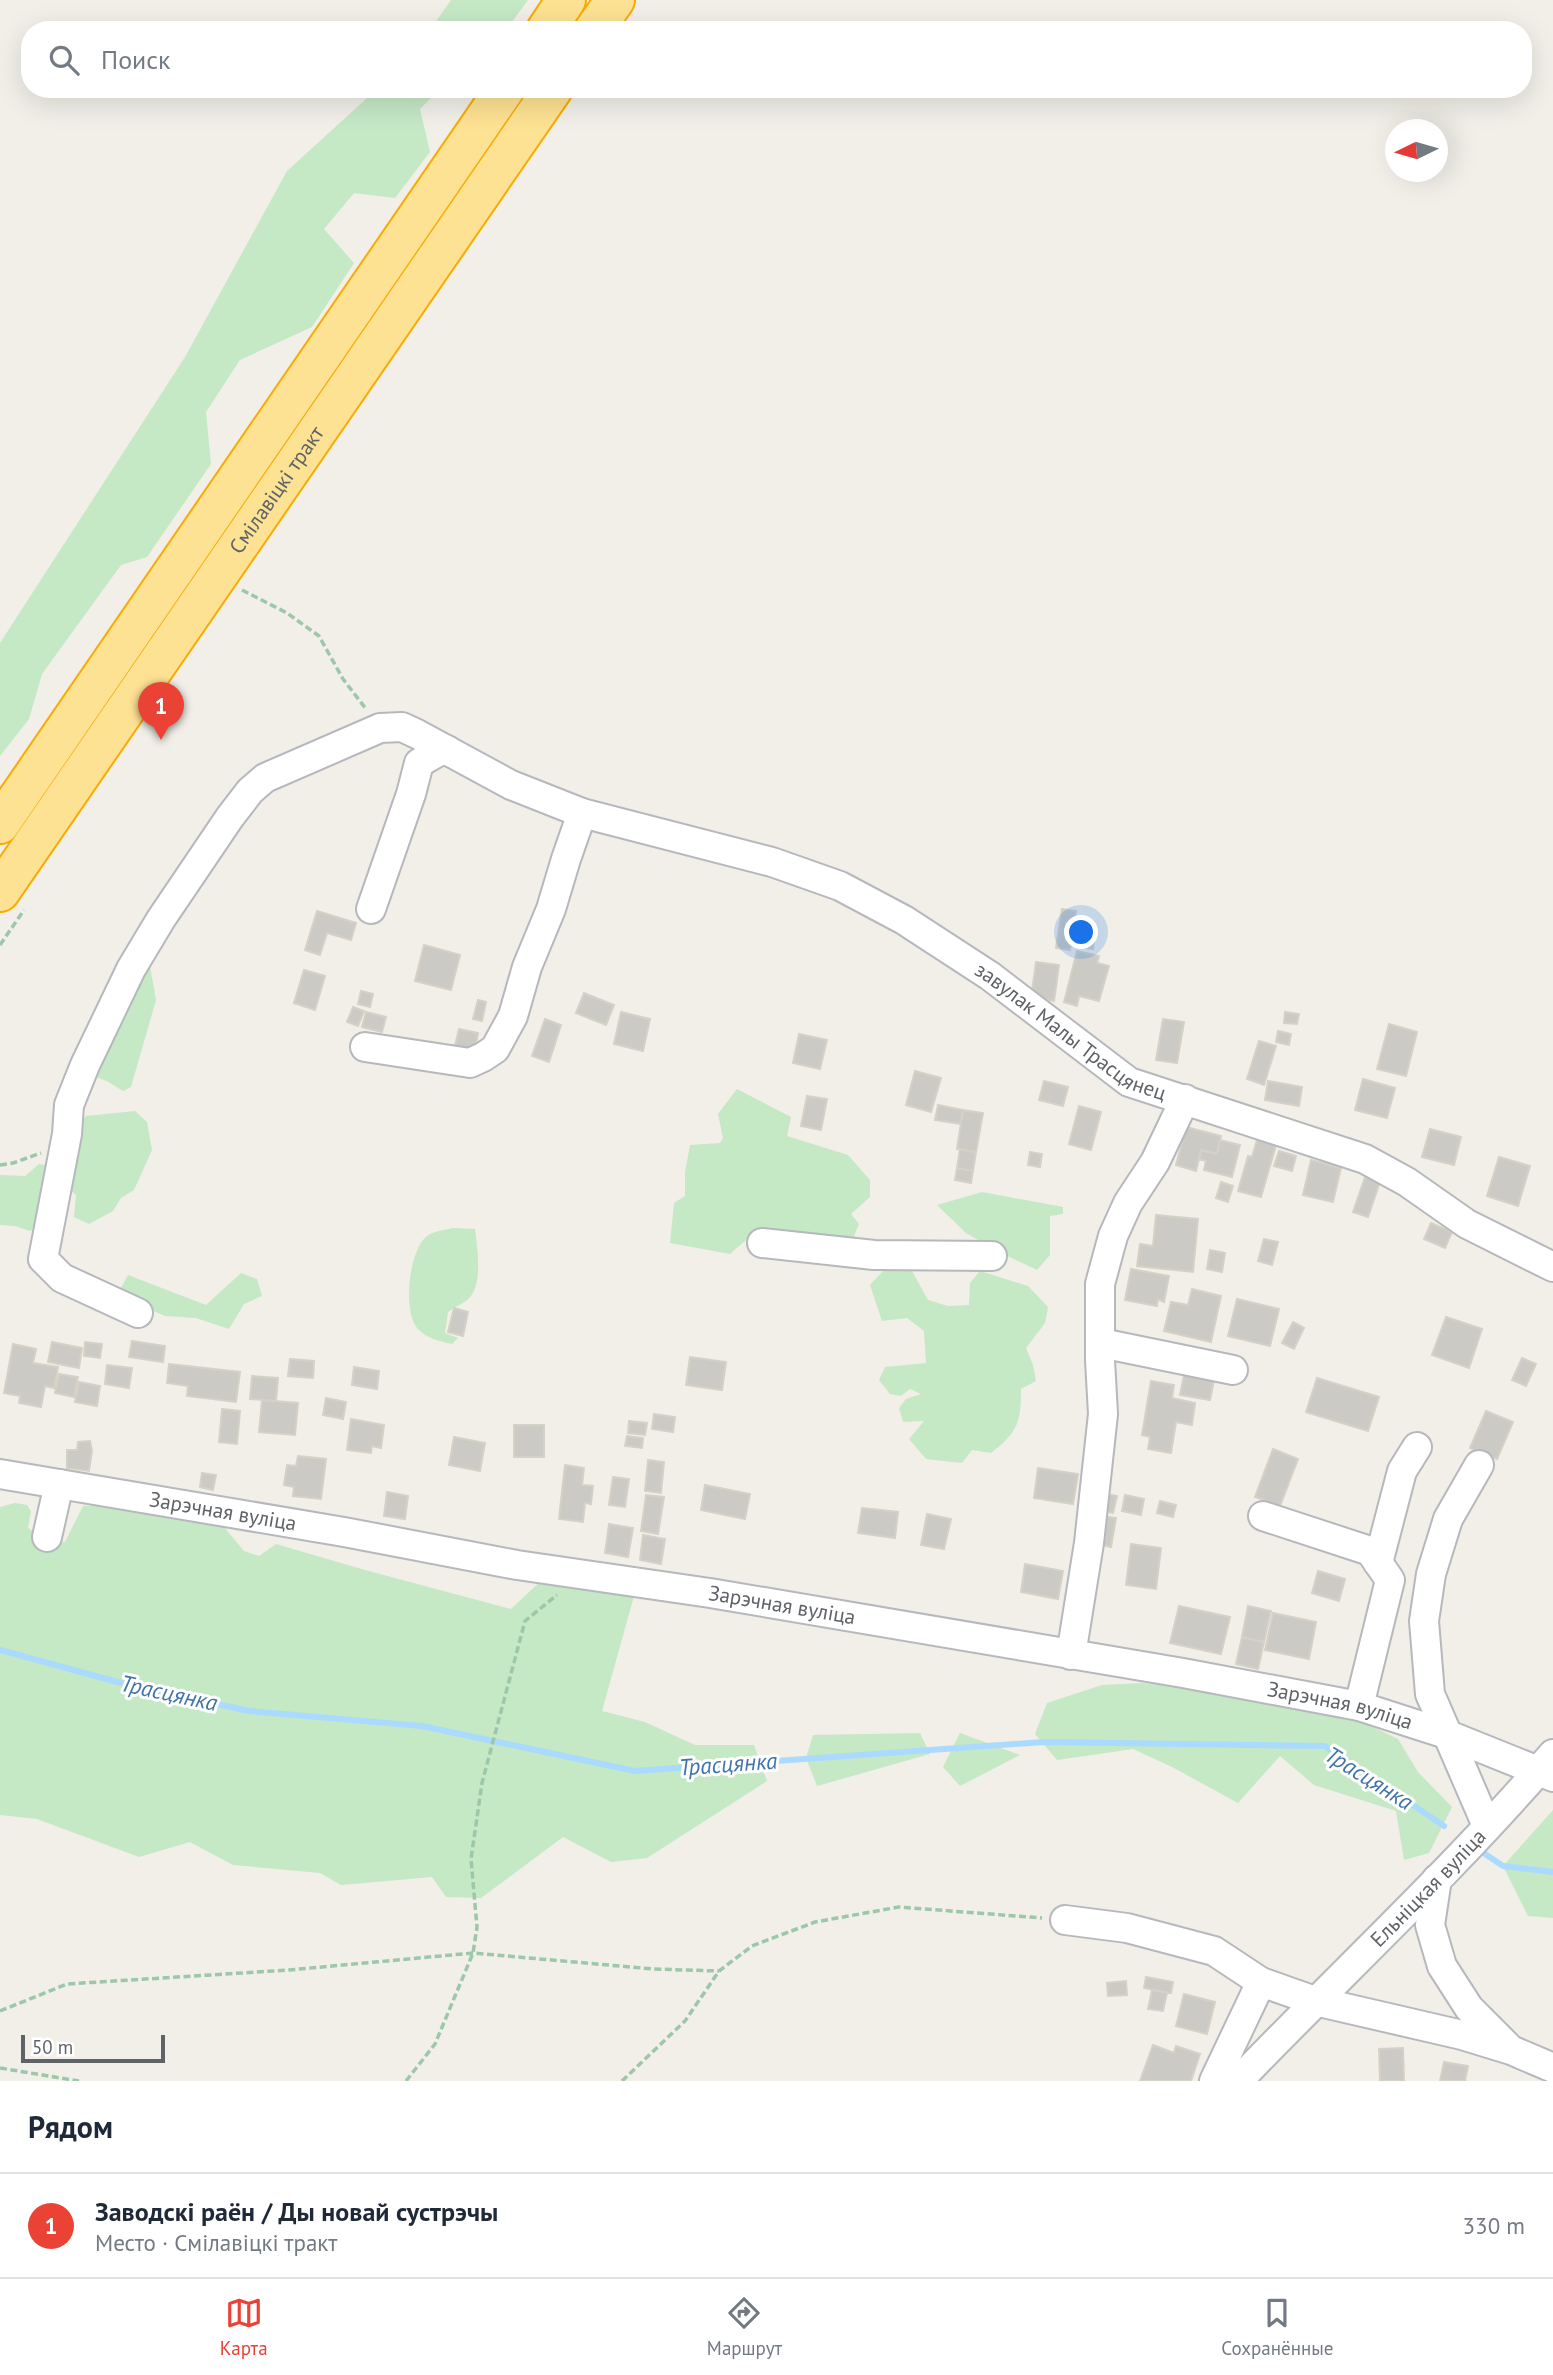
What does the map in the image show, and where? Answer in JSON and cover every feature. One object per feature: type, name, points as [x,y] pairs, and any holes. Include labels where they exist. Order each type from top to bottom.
[{"type":"highway","points":[[552,21],[566,0]]},
{"type":"highway","points":[[600,21],[615,0]]},
{"type":"highway","name":"Смілавіцкі тракт","points":[[0,824],[499,98]]},
{"type":"highway","name":"Смілавіцкі тракт","points":[[0,892],[547,98]]},
{"type":"street","name":"завулак Малы Трасцянец","points":[[380,728],[402,727],[511,785],[582,813],[772,862],[839,886],[904,920],[990,976],[1129,1082],[1365,1159],[1407,1182],[1467,1224],[1553,1266]]},
{"type":"street","points":[[138,1313],[62,1278],[43,1259],[67,1134],[69,1105],[85,1065],[131,969],[230,817],[250,792],[265,778],[380,728]]},
{"type":"street","points":[[371,909],[419,763],[438,751],[447,750]]},
{"type":"street","points":[[366,1047],[470,1063],[495,1049],[513,1016],[527,967],[551,909],[582,813]]},
{"type":"street","points":[[1071,1655],[1089,1543],[1103,1414],[1100,1284],[1114,1236],[1128,1203],[1155,1162],[1185,1099]]},
{"type":"street","points":[[762,1243],[874,1255],[992,1255]]},
{"type":"street","points":[[1101,1343],[1233,1370]]},
{"type":"street","points":[[1359,1706],[1402,1471],[1417,1447]]},
{"type":"street","points":[[1479,1465],[1448,1519],[1431,1574],[1423,1621],[1430,1694],[1487,1826]]},
{"type":"street","name":"Зарэчная вуліца","points":[[0,1474],[344,1532],[575,1575],[710,1593],[1184,1672],[1359,1706],[1548,1768]]},
{"type":"street","points":[[47,1537],[58,1484]]},
{"type":"street","points":[[1263,1516],[1370,1551],[1401,1593],[1425,1613]]},
{"type":"street","name":"Ельніцкая вуліца","points":[[1238,2081],[1315,2001],[1398,1921],[1487,1826],[1548,1768]]},
{"type":"street","points":[[1437,1879],[1430,1925],[1441,1966],[1469,2008],[1511,2050]]},
{"type":"street","points":[[1065,1920],[1127,1928],[1214,1951],[1261,1982],[1315,2001],[1462,2035],[1511,2050],[1553,2068]]},
{"type":"street","points":[[1214,2081],[1261,1982]]},
{"type":"path","points":[[242,590],[287,613],[319,636],[343,679],[380,728]]},
{"type":"path","points":[[0,1165],[50,1150],[67,1134]]},
{"type":"path","points":[[406,2081],[435,2044],[473,1953],[477,1927],[471,1859],[481,1783],[525,1621],[556,1596],[575,1575]]},
{"type":"path","points":[[622,2081],[685,2021],[719,1971],[752,1946],[815,1922],[899,1908],[1065,1920]]},
{"type":"path","points":[[0,2011],[67,1984],[289,1970],[473,1953],[653,1969],[719,1971]]},
{"type":"path","points":[[0,2068],[79,2081]]},
{"type":"green space","points":[[451,0],[528,0],[513,21],[436,21]]},
{"type":"green space","points":[[367,98],[431,98],[420,109],[430,152],[395,198],[354,193],[324,229],[354,263],[312,327],[240,360],[206,412],[211,464],[147,557],[121,565],[42,674],[29,719],[0,756],[0,643],[185,357],[287,171]]},
{"type":"green space","points":[[140,963],[150,966],[156,1000],[131,1087],[123,1091],[107,1081],[86,1074]]},
{"type":"green space","points":[[737,1089],[791,1117],[787,1136],[848,1155],[870,1180],[870,1197],[851,1214],[859,1224],[852,1241],[753,1234],[730,1254],[670,1243],[674,1203],[685,1196],[685,1172],[690,1145],[720,1143],[723,1138],[718,1114]]},
{"type":"green space","points":[[135,1111],[147,1122],[152,1150],[134,1190],[121,1198],[113,1211],[89,1224],[74,1217],[76,1195],[64,1185],[77,1127],[86,1116]]},
{"type":"green space","points":[[39,1164],[53,1166],[41,1224],[30,1231],[0,1225],[0,1175],[25,1176]]},
{"type":"green space","points":[[982,1192],[1063,1207],[1063,1214],[1050,1216],[1050,1255],[1037,1270],[966,1233],[937,1205]]},
{"type":"green space","points":[[453,1228],[475,1229],[478,1277],[472,1294],[465,1302],[448,1312],[445,1333],[458,1338],[452,1344],[438,1341],[418,1329],[410,1310],[409,1296],[412,1267],[421,1243],[430,1234]]},
{"type":"green space","points":[[883,1271],[912,1271],[928,1300],[948,1306],[969,1305],[970,1283],[980,1271],[1028,1286],[1048,1307],[1045,1323],[1026,1348],[1036,1381],[1021,1389],[1016,1426],[1007,1439],[991,1453],[972,1450],[962,1463],[926,1459],[909,1439],[924,1421],[903,1422],[899,1408],[906,1399],[921,1394],[910,1389],[901,1396],[890,1394],[879,1380],[885,1367],[926,1363],[924,1331],[907,1318],[882,1321],[870,1285]]},
{"type":"green space","points":[[241,1273],[257,1279],[262,1296],[244,1304],[229,1329],[196,1318],[165,1316],[117,1295],[128,1275],[206,1305]]},
{"type":"green space","points":[[15,1503],[27,1505],[31,1511],[28,1528],[48,1541],[65,1542],[83,1506],[127,1506],[224,1527],[244,1551],[259,1556],[276,1544],[511,1609],[545,1577],[634,1596],[602,1711],[645,1722],[695,1745],[754,1745],[767,1781],[647,1858],[611,1862],[563,1837],[481,1898],[446,1897],[432,1877],[341,1885],[320,1873],[233,1865],[190,1842],[139,1857],[37,1819],[0,1815],[0,1507]]},
{"type":"green space","points":[[1143,1683],[1239,1695],[1302,1711],[1337,1710],[1398,1739],[1418,1772],[1452,1807],[1429,1853],[1404,1860],[1396,1811],[1314,1785],[1280,1756],[1238,1803],[1133,1749],[1057,1760],[1035,1734],[1047,1703],[1102,1685]]},
{"type":"green space","points":[[920,1733],[930,1754],[817,1786],[806,1758],[813,1735]]},
{"type":"green space","points":[[960,1733],[1020,1755],[960,1786],[943,1767]]},
{"type":"green space","points":[[1553,1810],[1553,1918],[1528,1916],[1503,1866]]},
{"type":"building","points":[[1062,909],[1076,911],[1070,950],[1056,948]]},
{"type":"building","points":[[317,911],[356,923],[351,940],[327,933],[320,955],[305,950]]},
{"type":"building","points":[[1074,926],[1095,929],[1093,949],[1071,946]]},
{"type":"building","points":[[424,945],[460,955],[451,990],[415,981]]},
{"type":"building","points":[[1077,951],[1099,956],[1097,963],[1109,966],[1099,1001],[1079,996],[1077,1006],[1064,1002]]},
{"type":"building","points":[[1036,962],[1059,965],[1054,1001],[1031,998]]},
{"type":"building","points":[[304,970],[325,976],[315,1010],[294,1003]]},
{"type":"building","points":[[361,991],[373,994],[370,1007],[358,1004]]},
{"type":"building","points":[[584,993],[614,1005],[606,1025],[576,1013]]},
{"type":"building","points":[[478,1000],[486,1002],[482,1021],[473,1019]]},
{"type":"building","points":[[353,1007],[364,1011],[358,1026],[347,1022]]},
{"type":"building","points":[[366,1012],[386,1017],[382,1032],[362,1027]]},
{"type":"building","points":[[621,1012],[650,1019],[643,1051],[614,1044]]},
{"type":"building","points":[[1285,1012],[1299,1014],[1297,1024],[1284,1023]]},
{"type":"building","points":[[545,1019],[561,1025],[549,1062],[532,1056]]},
{"type":"building","points":[[1163,1019],[1184,1022],[1177,1063],[1156,1060]]},
{"type":"building","points":[[1389,1024],[1417,1032],[1406,1076],[1377,1069]]},
{"type":"building","points":[[459,1029],[478,1033],[475,1050],[455,1046]]},
{"type":"building","points":[[1278,1031],[1291,1034],[1289,1045],[1276,1042]]},
{"type":"building","points":[[799,1034],[827,1040],[820,1069],[793,1063]]},
{"type":"building","points":[[1259,1041],[1276,1046],[1264,1085],[1247,1079]]},
{"type":"building","points":[[915,1071],[941,1078],[931,1112],[906,1105]]},
{"type":"building","points":[[1363,1079],[1395,1088],[1387,1118],[1355,1110]]},
{"type":"building","points":[[1044,1081],[1068,1087],[1063,1106],[1039,1100]]},
{"type":"building","points":[[1268,1081],[1302,1087],[1299,1106],[1265,1100]]},
{"type":"building","points":[[807,1096],[827,1099],[821,1130],[801,1126]]},
{"type":"building","points":[[938,1105],[963,1110],[961,1124],[935,1120]]},
{"type":"building","points":[[1079,1106],[1101,1112],[1091,1150],[1069,1144]]},
{"type":"building","points":[[963,1110],[983,1113],[976,1152],[957,1149]]},
{"type":"building","points":[[1186,1127],[1221,1136],[1217,1154],[1201,1150],[1196,1171],[1176,1165]]},
{"type":"building","points":[[1430,1129],[1461,1137],[1454,1165],[1422,1157]]},
{"type":"building","points":[[1220,1140],[1240,1145],[1232,1177],[1204,1170],[1206,1161],[1199,1159],[1201,1150],[1217,1154]]},
{"type":"building","points":[[1257,1140],[1276,1145],[1261,1197],[1238,1191],[1248,1156],[1252,1157]]},
{"type":"building","points":[[960,1149],[976,1152],[973,1171],[957,1168]]},
{"type":"building","points":[[1279,1151],[1296,1156],[1292,1171],[1274,1166]]},
{"type":"building","points":[[1030,1152],[1042,1154],[1040,1167],[1028,1165]]},
{"type":"building","points":[[1499,1157],[1530,1166],[1518,1206],[1487,1196]]},
{"type":"building","points":[[1311,1160],[1341,1168],[1333,1202],[1303,1195]]},
{"type":"building","points":[[957,1168],[973,1171],[971,1183],[955,1180]]},
{"type":"building","points":[[1365,1177],[1380,1182],[1368,1217],[1353,1212]]},
{"type":"building","points":[[1221,1182],[1233,1186],[1228,1202],[1216,1198]]},
{"type":"building","points":[[1156,1215],[1198,1219],[1193,1272],[1137,1266],[1140,1244],[1153,1246]]},
{"type":"building","points":[[1431,1223],[1452,1232],[1445,1248],[1424,1239]]},
{"type":"building","points":[[1264,1239],[1278,1242],[1272,1265],[1258,1261]]},
{"type":"building","points":[[1210,1250],[1225,1253],[1222,1272],[1207,1269]]},
{"type":"building","points":[[1131,1269],[1169,1276],[1164,1302],[1158,1299],[1157,1306],[1125,1300]]},
{"type":"building","points":[[1192,1289],[1221,1296],[1211,1342],[1164,1331],[1171,1302],[1188,1305]]},
{"type":"building","points":[[1237,1299],[1279,1309],[1270,1346],[1228,1336]]},
{"type":"building","points":[[454,1308],[468,1312],[463,1336],[448,1332]]},
{"type":"building","points":[[1446,1317],[1482,1329],[1469,1368],[1432,1355]]},
{"type":"building","points":[[1293,1322],[1304,1328],[1294,1349],[1282,1343]]},
{"type":"building","points":[[132,1341],[165,1346],[163,1362],[129,1357]]},
{"type":"building","points":[[52,1342],[82,1348],[79,1368],[48,1362]]},
{"type":"building","points":[[85,1342],[102,1344],[100,1358],[84,1356]]},
{"type":"building","points":[[13,1344],[36,1349],[33,1363],[58,1367],[54,1388],[45,1386],[41,1407],[19,1403],[20,1396],[4,1393]]},
{"type":"building","points":[[690,1357],[726,1362],[722,1390],[686,1385]]},
{"type":"building","points":[[1522,1358],[1536,1364],[1526,1386],[1512,1380]]},
{"type":"building","points":[[290,1359],[314,1361],[313,1378],[288,1376]]},
{"type":"building","points":[[169,1364],[240,1372],[236,1402],[187,1396],[188,1386],[167,1383]]},
{"type":"building","points":[[107,1365],[132,1368],[129,1388],[105,1384]]},
{"type":"building","points":[[354,1367],[379,1371],[377,1389],[352,1385]]},
{"type":"building","points":[[1185,1370],[1215,1376],[1210,1400],[1180,1395]]},
{"type":"building","points":[[59,1374],[78,1377],[74,1397],[55,1393]]},
{"type":"building","points":[[252,1376],[278,1378],[276,1401],[250,1399]]},
{"type":"building","points":[[1317,1378],[1379,1397],[1368,1431],[1306,1412]]},
{"type":"building","points":[[1151,1381],[1174,1385],[1172,1398],[1195,1403],[1192,1425],[1176,1422],[1171,1453],[1148,1449],[1150,1437],[1142,1435]]},
{"type":"building","points":[[79,1382],[100,1386],[97,1406],[75,1402]]},
{"type":"building","points":[[326,1398],[346,1402],[343,1419],[323,1415]]},
{"type":"building","points":[[262,1400],[298,1403],[295,1435],[259,1432]]},
{"type":"building","points":[[222,1409],[240,1411],[237,1444],[219,1442]]},
{"type":"building","points":[[1486,1411],[1513,1422],[1497,1459],[1470,1448]]},
{"type":"building","points":[[654,1414],[675,1417],[673,1432],[652,1429]]},
{"type":"building","points":[[351,1419],[384,1425],[381,1448],[372,1446],[371,1453],[347,1450]]},
{"type":"building","points":[[629,1421],[647,1423],[645,1435],[628,1433]]},
{"type":"building","points":[[514,1425],[544,1425],[544,1457],[514,1457]]},
{"type":"building","points":[[627,1436],[643,1438],[642,1448],[625,1446]]},
{"type":"building","points":[[454,1437],[485,1443],[480,1471],[449,1465]]},
{"type":"building","points":[[90,1441],[92,1451],[89,1471],[67,1468],[67,1450],[77,1450],[78,1442]]},
{"type":"building","points":[[1273,1449],[1298,1459],[1280,1506],[1255,1497]]},
{"type":"building","points":[[298,1456],[326,1459],[321,1499],[293,1496],[294,1487],[284,1485],[287,1465],[296,1466]]},
{"type":"building","points":[[648,1460],[664,1462],[661,1493],[645,1491]]},
{"type":"building","points":[[565,1465],[584,1468],[582,1485],[593,1486],[591,1504],[585,1503],[583,1522],[559,1519]]},
{"type":"building","points":[[1038,1468],[1078,1474],[1073,1504],[1034,1498]]},
{"type":"building","points":[[202,1473],[216,1475],[213,1490],[200,1487]]},
{"type":"building","points":[[613,1477],[629,1479],[625,1507],[609,1505]]},
{"type":"building","points":[[705,1485],[750,1494],[745,1519],[701,1510]]},
{"type":"building","points":[[387,1492],[408,1496],[405,1519],[384,1516]]},
{"type":"building","points":[[1106,1494],[1117,1496],[1113,1513],[1103,1511]]},
{"type":"building","points":[[646,1495],[664,1497],[658,1534],[641,1531]]},
{"type":"building","points":[[1125,1495],[1144,1499],[1141,1515],[1122,1511]]},
{"type":"building","points":[[1160,1501],[1176,1505],[1173,1517],[1157,1513]]},
{"type":"building","points":[[862,1508],[898,1512],[895,1538],[858,1533]]},
{"type":"building","points":[[927,1514],[951,1519],[944,1549],[921,1545]]},
{"type":"building","points":[[1103,1516],[1116,1518],[1111,1547],[1098,1544]]},
{"type":"building","points":[[609,1524],[633,1528],[628,1557],[605,1553]]},
{"type":"building","points":[[643,1535],[665,1539],[661,1564],[640,1560]]},
{"type":"building","points":[[1131,1544],[1161,1548],[1156,1589],[1126,1585]]},
{"type":"building","points":[[1025,1564],[1063,1571],[1058,1599],[1021,1592]]},
{"type":"building","points":[[1318,1571],[1345,1579],[1339,1601],[1312,1593]]},
{"type":"building","points":[[1179,1606],[1230,1617],[1221,1654],[1170,1643]]},
{"type":"building","points":[[1248,1606],[1271,1611],[1264,1642],[1242,1637]]},
{"type":"building","points":[[1273,1613],[1316,1622],[1309,1659],[1265,1650]]},
{"type":"building","points":[[1242,1637],[1264,1642],[1258,1669],[1236,1664]]},
{"type":"building","points":[[1146,1977],[1173,1982],[1171,1993],[1144,1988]]},
{"type":"building","points":[[1126,1981],[1127,1995],[1108,1996],[1107,1983]]},
{"type":"building","points":[[1152,1990],[1167,1993],[1163,2011],[1148,2009]]},
{"type":"building","points":[[1184,1994],[1215,2002],[1207,2034],[1176,2026]]},
{"type":"building","points":[[1153,2045],[1174,2053],[1176,2046],[1200,2054],[1191,2081],[1140,2081]]},
{"type":"building","points":[[1403,2048],[1404,2081],[1380,2081],[1379,2049]]},
{"type":"building","points":[[1444,2062],[1468,2066],[1465,2081],[1440,2081]]},
{"type":"waterway","name":"Трасцянка","points":[[0,1650],[121,1683],[249,1711],[422,1726],[635,1771],[1044,1742],[1325,1746],[1444,1826]]},
{"type":"waterway","name":"Трасцянка","points":[[1485,1854],[1503,1866],[1553,1872]]},
{"type":"place","name":"Заводскі раён / Ды новай сустрэчы","points":[[161,740]]}]
